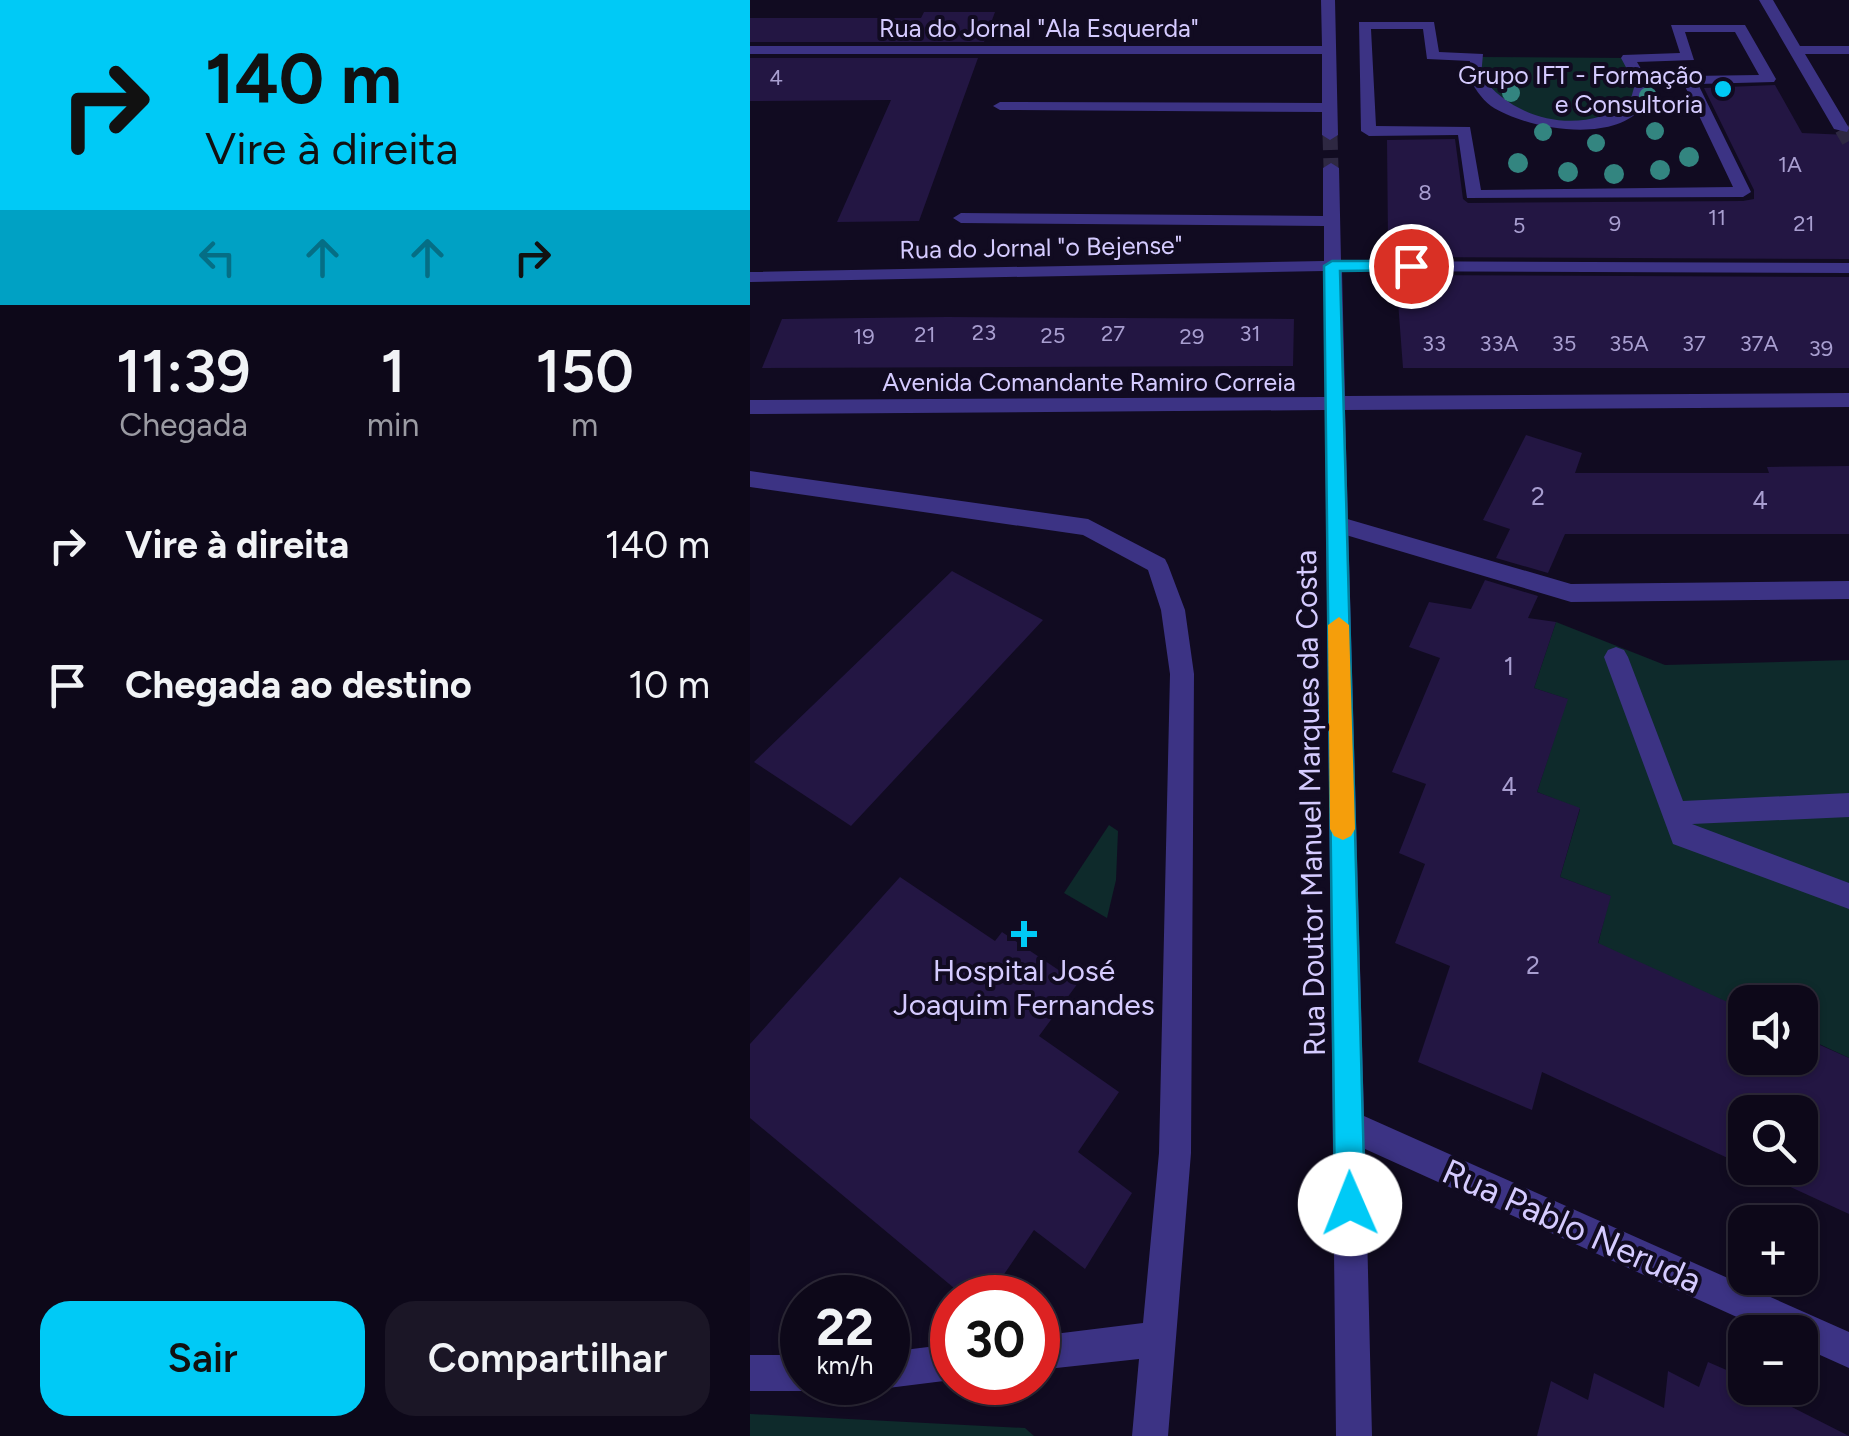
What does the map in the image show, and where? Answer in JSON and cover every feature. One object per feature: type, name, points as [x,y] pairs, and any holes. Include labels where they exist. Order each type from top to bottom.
[{"type":"street","points":[[1328,0],[1330,135]]},
{"type":"street","points":[[1766,0],[1842,129]]},
{"type":"street","points":[[1364,25],[1429,25],[1432,56],[1478,57],[1474,76],[1494,103],[1514,115],[1577,127],[1601,124],[1628,114],[1641,98],[1646,87],[1641,73],[1628,58],[1689,57],[1676,28],[1740,28],[1769,79],[1689,80],[1743,192],[1473,195],[1465,130],[1369,131],[1364,25]]},
{"type":"street","name":"Rua do Jornal \"Ala Esquerda\"","points":[[750,50],[1329,50]]},
{"type":"street","points":[[1797,50],[1849,50]]},
{"type":"street","points":[[1823,100],[1849,100]]},
{"type":"street","points":[[1000,106],[1330,108]]},
{"type":"street","name":"Rua Doutor Manuel Marques da Costa","points":[[1331,168],[1354,1436]]},
{"type":"street","points":[[961,218],[1332,221]]},
{"type":"street","name":"Rua do Jornal \"o Bejense\"","points":[[750,277],[1332,266],[1849,268]]},
{"type":"street","name":"Avenida Comandante Ramiro Correia","points":[[750,407],[1849,400]]},
{"type":"street","points":[[750,480],[1088,526],[1156,565],[1173,610],[1182,674],[1175,1153],[1150,1436]]},
{"type":"street","points":[[1336,524],[1572,594],[1849,590]]},
{"type":"street","points":[[1616,657],[1684,835],[1849,896]]},
{"type":"street","points":[[1675,813],[1849,805]]},
{"type":"street","name":"Rua Pablo Neruda","points":[[1349,1126],[1849,1350]]},
{"type":"street","points":[[1060,1350],[1158,1339]]},
{"type":"street","points":[[750,1373],[780,1374]]},
{"type":"green space","points":[[1478,57],[1628,58],[1641,98],[1601,124],[1543,122],[1479,87]]},
{"type":"green space","points":[[1556,622],[1665,665],[1849,660],[1849,1058],[1818,1043],[1818,985],[1728,985],[1728,1005],[1593,964],[1610,896],[1560,877],[1580,809],[1537,792],[1567,699],[1534,688]]},
{"type":"green space","points":[[1109,825],[1118,831],[1116,880],[1107,918],[1064,893]]},
{"type":"green space","points":[[750,1414],[1025,1428],[1034,1436],[750,1436]]},
{"type":"building","points":[[924,12],[995,12],[984,42],[750,42],[750,18],[921,18]]},
{"type":"building","points":[[750,58],[978,58],[919,221],[837,222],[891,100],[750,101]]},
{"type":"building","points":[[1775,85],[1802,133],[1849,135],[1849,259],[1394,257],[1393,241],[1388,241],[1387,140],[1455,139],[1463,199],[1468,203],[1743,201],[1754,199],[1754,190],[1704,88]]},
{"type":"building","points":[[1396,275],[1849,277],[1849,368],[1403,368]]},
{"type":"building","points":[[782,319],[1294,319],[1293,366],[762,368]]},
{"type":"building","points":[[1526,435],[1582,453],[1575,473],[1769,473],[1767,467],[1849,466],[1849,534],[1565,534],[1548,573],[1496,558],[1510,529],[1483,520]]},
{"type":"building","points":[[952,571],[1043,620],[851,826],[754,762]]},
{"type":"building","points":[[1485,580],[1538,596],[1528,618],[1556,622],[1534,688],[1568,699],[1537,792],[1580,808],[1560,877],[1611,896],[1598,943],[1728,1002],[1728,1075],[1818,1075],[1818,1044],[1849,1058],[1849,1214],[1786,1185],[1818,1185],[1818,1095],[1728,1095],[1728,1158],[1542,1072],[1532,1110],[1418,1062],[1450,966],[1395,943],[1425,864],[1399,853],[1426,784],[1392,772],[1440,658],[1409,647],[1429,602],[1471,609]]},
{"type":"building","points":[[900,877],[995,941],[1002,932],[1078,983],[1039,1036],[1119,1092],[1078,1152],[1132,1193],[1085,1269],[1034,1230],[1004,1275],[938,1275],[750,1118],[750,1044]]},
{"type":"building","points":[[1708,1362],[1728,1371],[1728,1405],[1788,1405],[1849,1436],[1537,1436],[1551,1381],[1588,1400],[1594,1373],[1664,1408],[1668,1371],[1699,1387]]},
{"type":"tunnel","points":[[1842,129],[1849,141]]},
{"type":"tunnel","points":[[1330,135],[1331,168]]},
{"type":"slow traffic","points":[[1339,625],[1343,829]]},
{"type":"place","name":"Grupo IFT - Formação e Consultoria","points":[[1723,89]]},
{"type":"place","name":"Hospital José Joaquim Fernandes","points":[[1024,934]]},
{"type":"route","points":[[1350,1204],[1332,266],[1411,266]]}]
